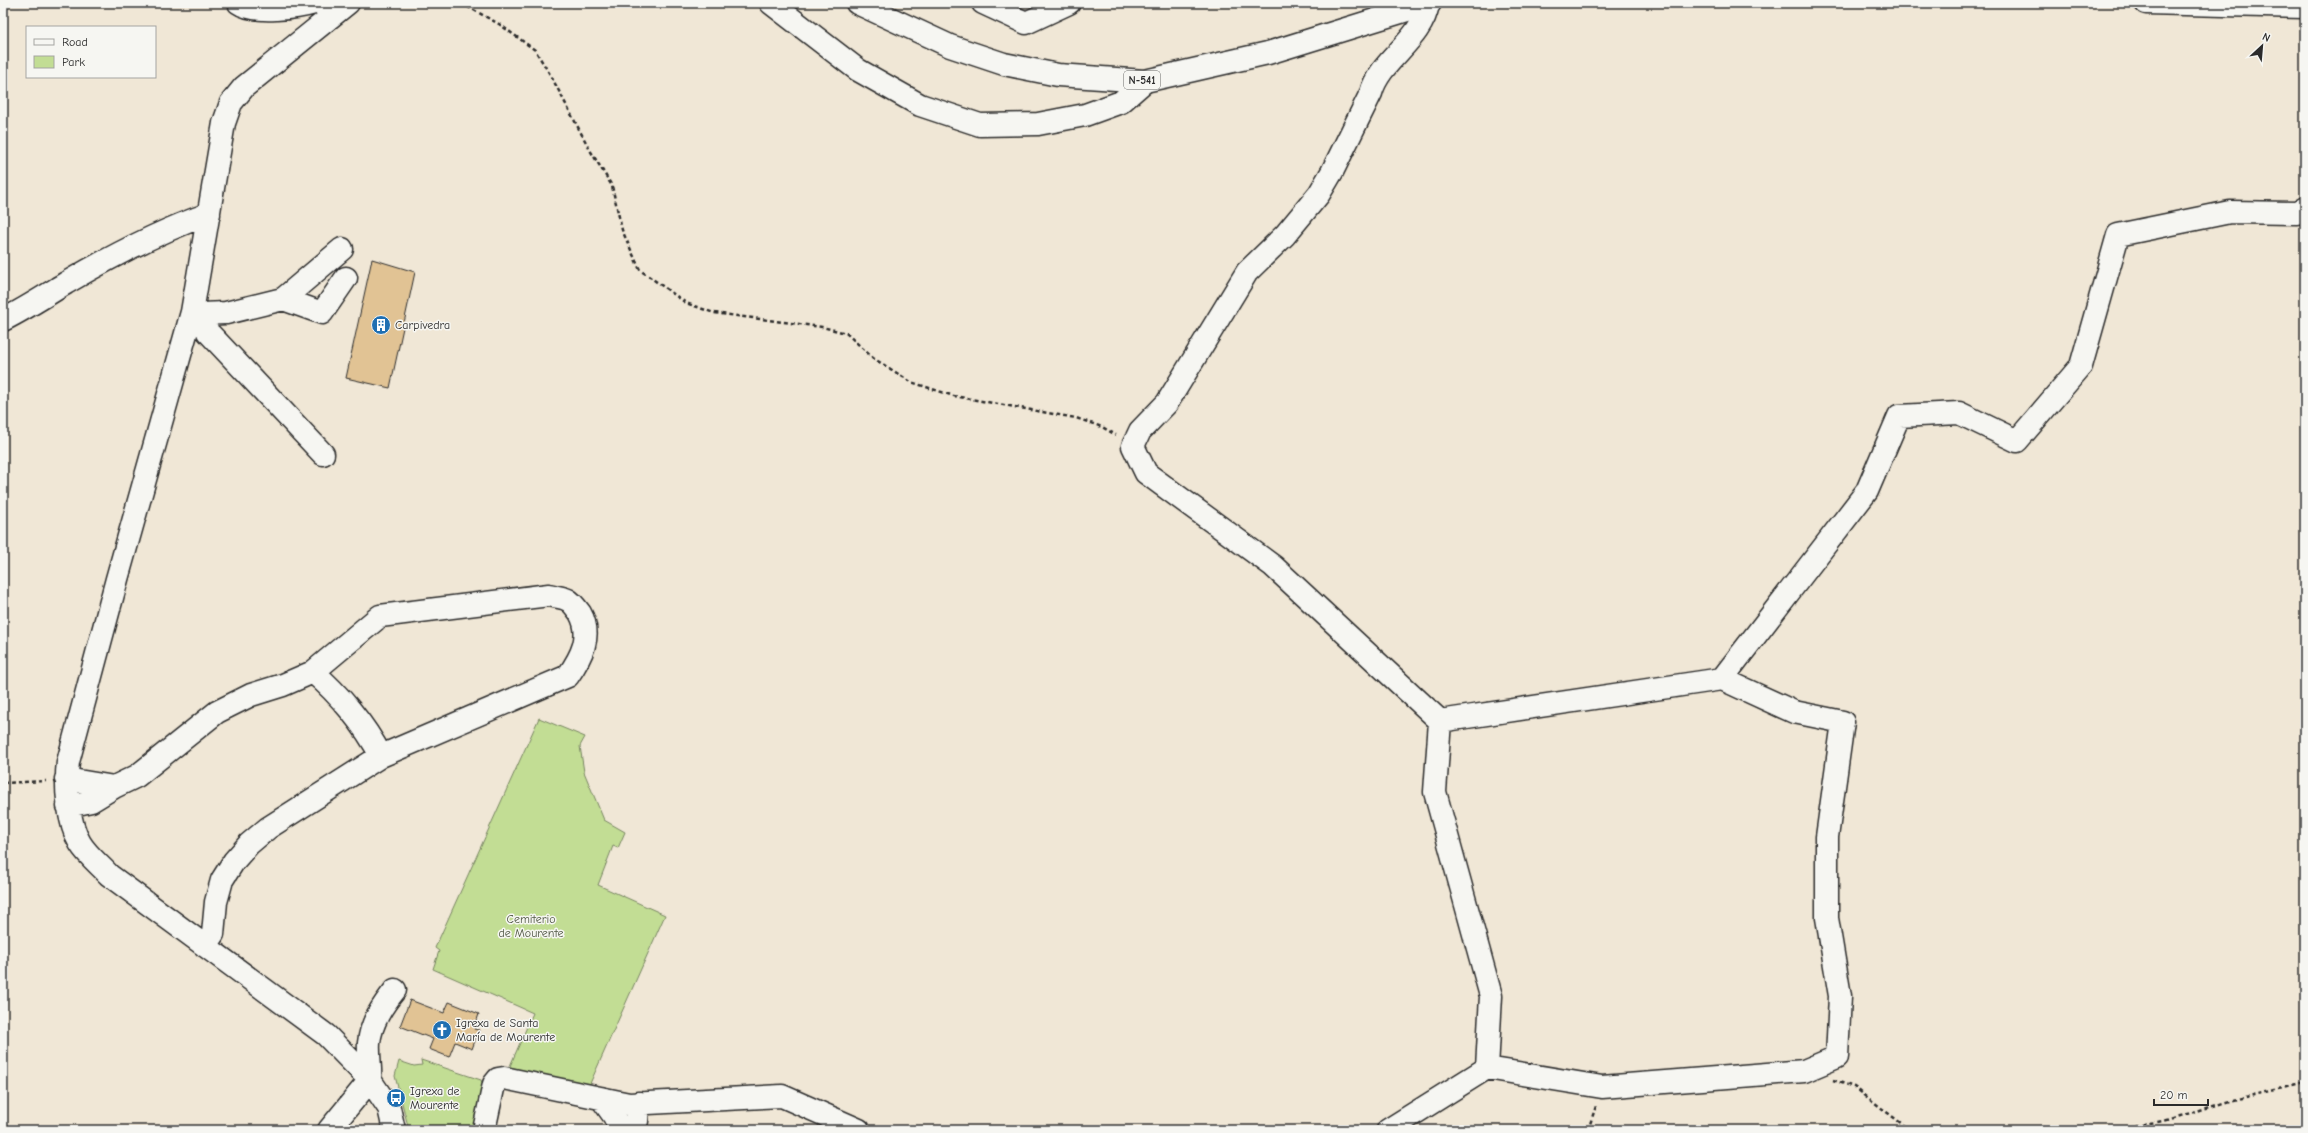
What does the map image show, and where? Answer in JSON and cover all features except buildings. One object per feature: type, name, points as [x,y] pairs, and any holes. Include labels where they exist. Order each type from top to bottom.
[{"type":"main road","points":[[239,3],[254,9],[281,8],[315,3]]},
{"type":"main road","points":[[348,3],[244,87],[231,103],[224,123],[209,214],[196,313],[117,579],[68,762],[66,779],[68,806],[80,843],[109,875],[326,1035],[370,1080],[389,1108],[394,1130]]},
{"type":"main road","points":[[771,3],[858,70],[920,105],[980,125],[1038,124],[1085,115],[1121,102],[1145,80]]},
{"type":"main road","name":"N-541","points":[[857,3],[950,46],[1004,64],[1058,75],[1145,80],[1268,53],[1429,3]]},
{"type":"main road","points":[[983,3],[1026,23],[1069,3]]},
{"type":"main road","points":[[1429,3],[1426,15],[1418,28],[1399,54],[1374,80],[1371,93],[1332,172],[1319,194],[1285,235],[1247,272],[1166,403],[1140,431],[1133,446],[1146,473],[1273,566],[1440,721]]},
{"type":"main road","points":[[2146,3],[2305,7]]},
{"type":"main road","points":[[1722,679],[1867,491],[1898,416],[1959,413],[2017,441],[2081,366],[2118,235],[2230,212],[2297,213],[2305,208]]},
{"type":"main road","points":[[3,320],[28,308],[95,266],[139,243],[178,224],[209,214]]},
{"type":"main road","points":[[196,313],[226,313],[283,299],[342,249]]},
{"type":"main road","points":[[283,299],[322,313],[346,278]]},
{"type":"main road","points":[[196,313],[208,332],[323,454]]},
{"type":"main road","points":[[68,806],[91,801],[114,787],[137,776],[154,764],[217,712],[251,696],[283,686],[313,672],[380,616],[549,595],[568,600],[577,609],[585,622],[586,640],[580,659],[568,676],[380,756],[268,828],[249,844],[234,861],[222,880],[216,902],[213,934],[205,946]]},
{"type":"main road","points":[[313,672],[330,686],[374,742],[380,756]]},
{"type":"main road","points":[[1388,1130],[1487,1068],[1602,1087],[1804,1071],[1837,1057],[1840,996],[1827,918],[1828,837],[1843,722],[1794,712],[1722,679],[1440,721]]},
{"type":"main road","points":[[1440,721],[1435,792],[1491,996],[1487,1068]]},
{"type":"main road","points":[[66,779],[114,787]]},
{"type":"main road","points":[[329,1130],[370,1080],[369,1043],[374,1024],[382,1007],[395,990]]},
{"type":"main road","points":[[484,1130],[494,1084],[498,1079],[504,1078],[628,1104],[782,1096],[859,1130]]},
{"type":"main road","points":[[601,1098],[614,1116],[621,1130]]},
{"type":"main road","points":[[633,1130],[637,1121],[638,1103]]},
{"type":"path","points":[[461,3],[499,24],[535,50],[558,88],[590,150],[612,186],[622,230],[640,270],[686,303],[714,313],[822,327],[846,333],[873,358],[911,382],[954,396],[1076,418],[1102,427],[1133,446]]},
{"type":"path","points":[[3,783],[66,779]]},
{"type":"path","points":[[1804,1071],[1854,1087],[1910,1130]]},
{"type":"path","points":[[2109,1130],[2163,1121],[2232,1100],[2305,1083]]},
{"type":"path","points":[[1588,1130],[1602,1087]]},
{"type":"green space","name":"Cemiterio de Mourente","points":[[539,718],[585,737],[580,746],[584,772],[604,820],[625,832],[618,848],[613,846],[598,885],[665,915],[588,1088],[507,1073],[533,1013],[433,969],[439,951],[435,948]]},
{"type":"green space","points":[[421,1060],[481,1080],[484,1088],[480,1130],[409,1130],[395,1076],[399,1061],[414,1066],[422,1065]]},
{"type":"place","name":"Carpivedra","points":[[381,325]]},
{"type":"place","name":"Igrexa de Santa María de Mourente","points":[[442,1030]]},
{"type":"place","name":"Igrexa de Mourente","points":[[396,1098]]}]
